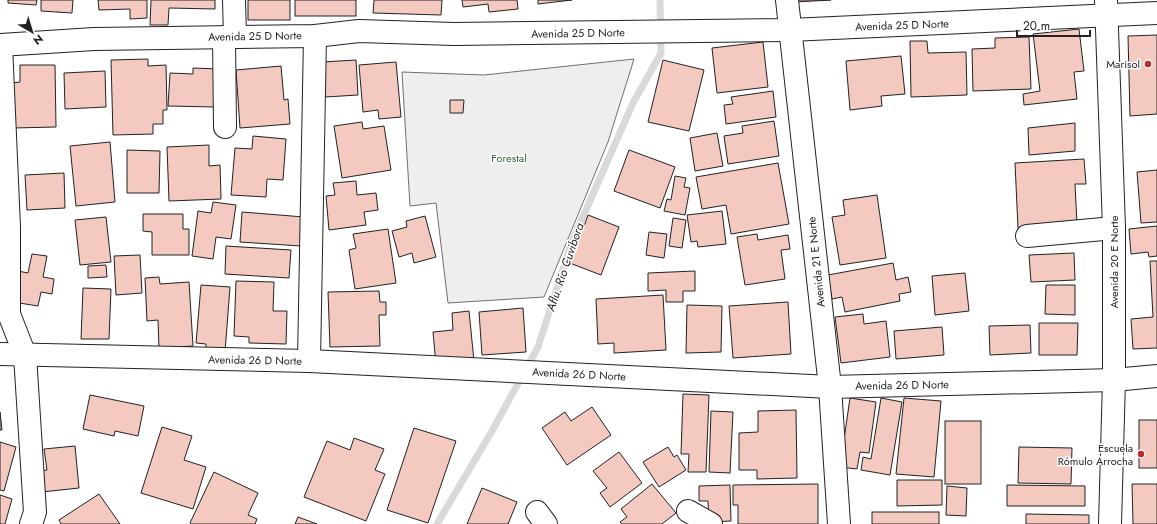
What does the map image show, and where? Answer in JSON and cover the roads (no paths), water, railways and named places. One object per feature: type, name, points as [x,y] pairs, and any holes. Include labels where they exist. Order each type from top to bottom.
[{"type":"street","points":[[225,127],[230,37],[234,0]]},
{"type":"street","name":"Avenida 21 E Norte","points":[[786,0],[830,387],[839,524]]},
{"type":"street","name":"Avenida 25 D Norte","points":[[1,45],[94,39],[315,36],[358,31],[454,34],[790,30],[1106,8],[1157,13]]},
{"type":"street","name":"Avenida 20 E Norte","points":[[1106,8],[1114,228],[1114,380],[1110,524]]},
{"type":"street","points":[[309,361],[315,36]]},
{"type":"street","points":[[1,45],[9,227],[9,314],[25,355],[36,512],[31,524]]},
{"type":"street","points":[[1027,236],[1114,228]]},
{"type":"street","name":"Avenida 26 D Norte","points":[[0,354],[309,361],[830,387],[1114,380],[1157,376]]},
{"type":"street","points":[[688,511],[711,524]]},
{"type":"waterway","name":"Aflu. Río Cuvibora","points":[[437,524],[492,431],[538,347],[571,244],[633,103],[661,53],[660,0]]},
{"type":"place","name":"Marisol","points":[[1148,64]]},
{"type":"place","name":"Escuela Rómulo Arrocha","points":[[1141,454]]},
{"type":"park label","name":"Forestal","points":[[509,158]]}]
